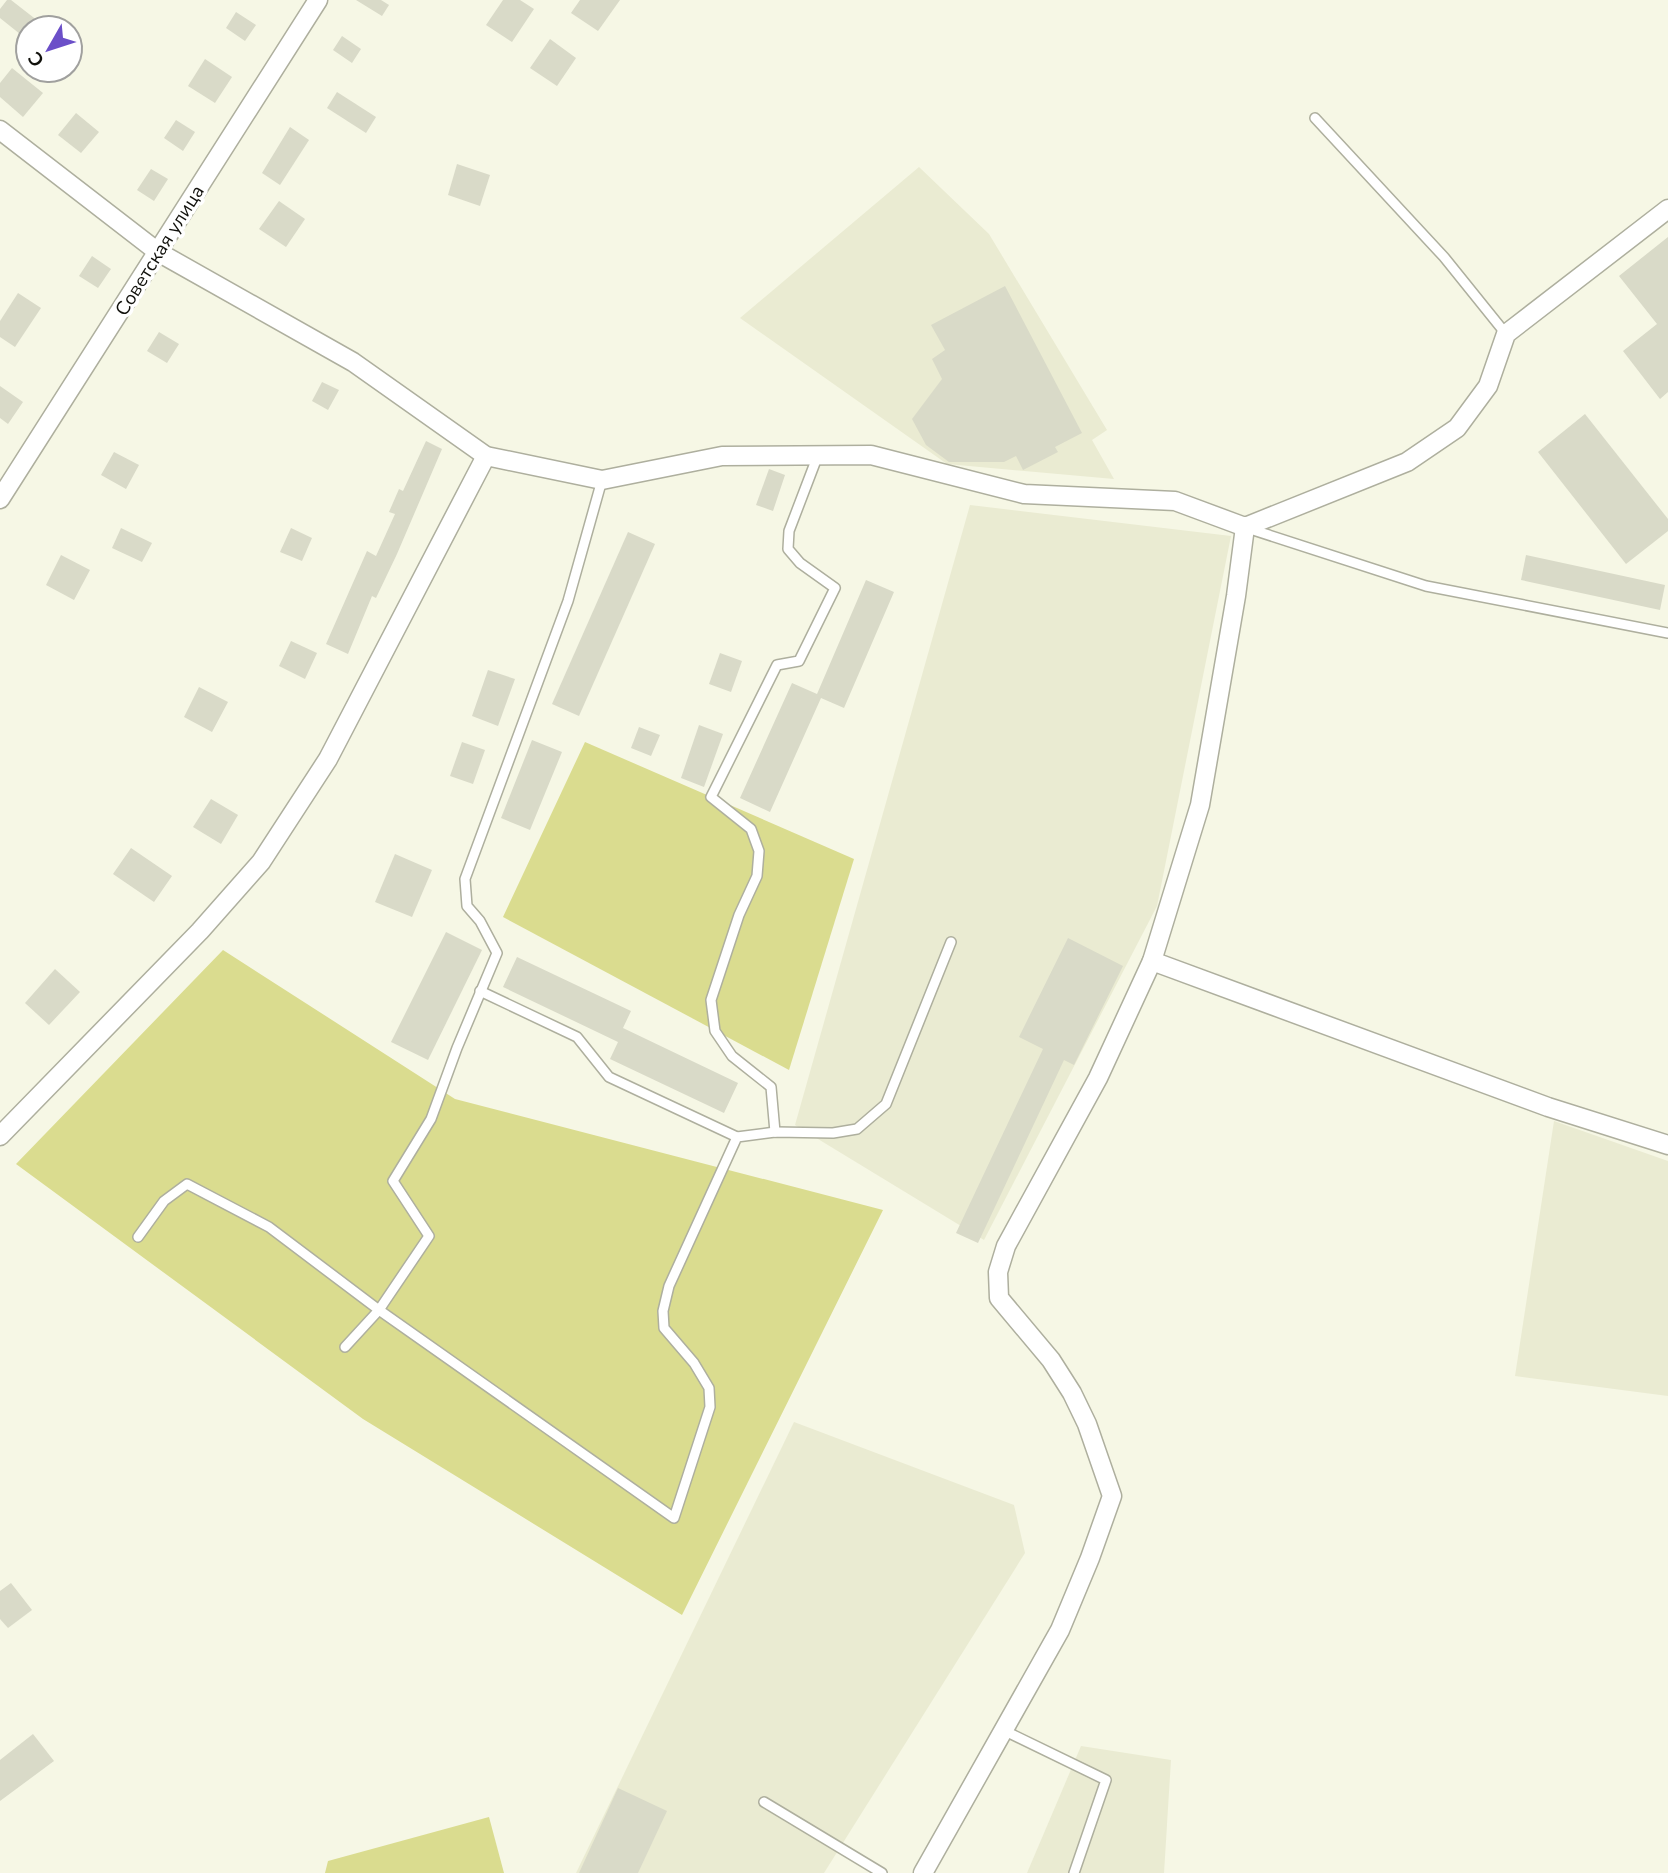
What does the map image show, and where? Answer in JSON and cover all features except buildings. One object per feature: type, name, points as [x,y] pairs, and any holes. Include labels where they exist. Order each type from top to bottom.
[{"type":"street","name":"Советская улица","points":[[0,499],[318,0]]},
{"type":"street","points":[[0,130],[158,251],[353,362],[486,456],[602,480],[722,456],[872,455],[1024,494],[1175,501],[1245,527],[1407,462],[1457,428],[1488,386],[1506,334],[1668,209]]},
{"type":"street","points":[[0,1136],[200,931],[261,862],[328,760],[486,456]]},
{"type":"street","points":[[923,1873],[1060,1630],[1112,1496],[1087,1424],[1072,1393],[1051,1360],[999,1298],[998,1272],[1006,1245],[1098,1078],[1152,961],[1200,805],[1245,527]]},
{"type":"street","points":[[1152,961],[1548,1107],[1668,1145]]},
{"type":"lane","points":[[1315,118],[1444,257],[1506,334]]},
{"type":"lane","points":[[775,1132],[771,1087],[732,1056],[715,1031],[711,1000],[739,915],[757,876],[759,851],[751,829],[711,797],[777,665],[799,661],[835,588],[800,563],[788,549],[789,531],[818,455]]},
{"type":"lane","points":[[345,1348],[379,1310],[429,1236],[393,1181],[431,1119],[480,990],[497,953],[480,921],[467,906],[465,879],[568,601],[602,480]]},
{"type":"lane","points":[[1245,527],[1426,586],[1668,633]]},
{"type":"lane","points":[[480,990],[577,1037],[609,1077],[737,1138],[775,1132],[833,1133],[857,1129],[886,1104],[951,942]]},
{"type":"lane","points":[[138,1237],[164,1201],[187,1184],[269,1227],[379,1310],[674,1518],[710,1407],[709,1388],[694,1363],[664,1328],[663,1311],[669,1286],[737,1138]]},
{"type":"lane","points":[[1003,1730],[1106,1780],[1074,1873]]},
{"type":"lane","points":[[764,1802],[882,1873]]},
{"type":"shaded area","points":[[919,167],[989,234],[1107,430],[1092,440],[1114,479],[947,464],[740,318]]},
{"type":"shaded area","points":[[970,505],[1231,536],[1157,906],[984,1240],[795,1125]]},
{"type":"shaded area","points":[[1554,1121],[1668,1161],[1668,1396],[1515,1376]]},
{"type":"shaded area","points":[[794,1422],[1014,1505],[1025,1553],[824,1873],[576,1873]]},
{"type":"shaded area","points":[[1081,1746],[1171,1760],[1164,1873],[1027,1873]]},
{"type":"green space","points":[[585,742],[854,859],[789,1070],[503,917]]},
{"type":"green space","points":[[223,950],[455,1099],[883,1210],[682,1615],[363,1419],[16,1164]]},
{"type":"green space","points":[[489,1817],[504,1873],[325,1873],[328,1861]]}]
